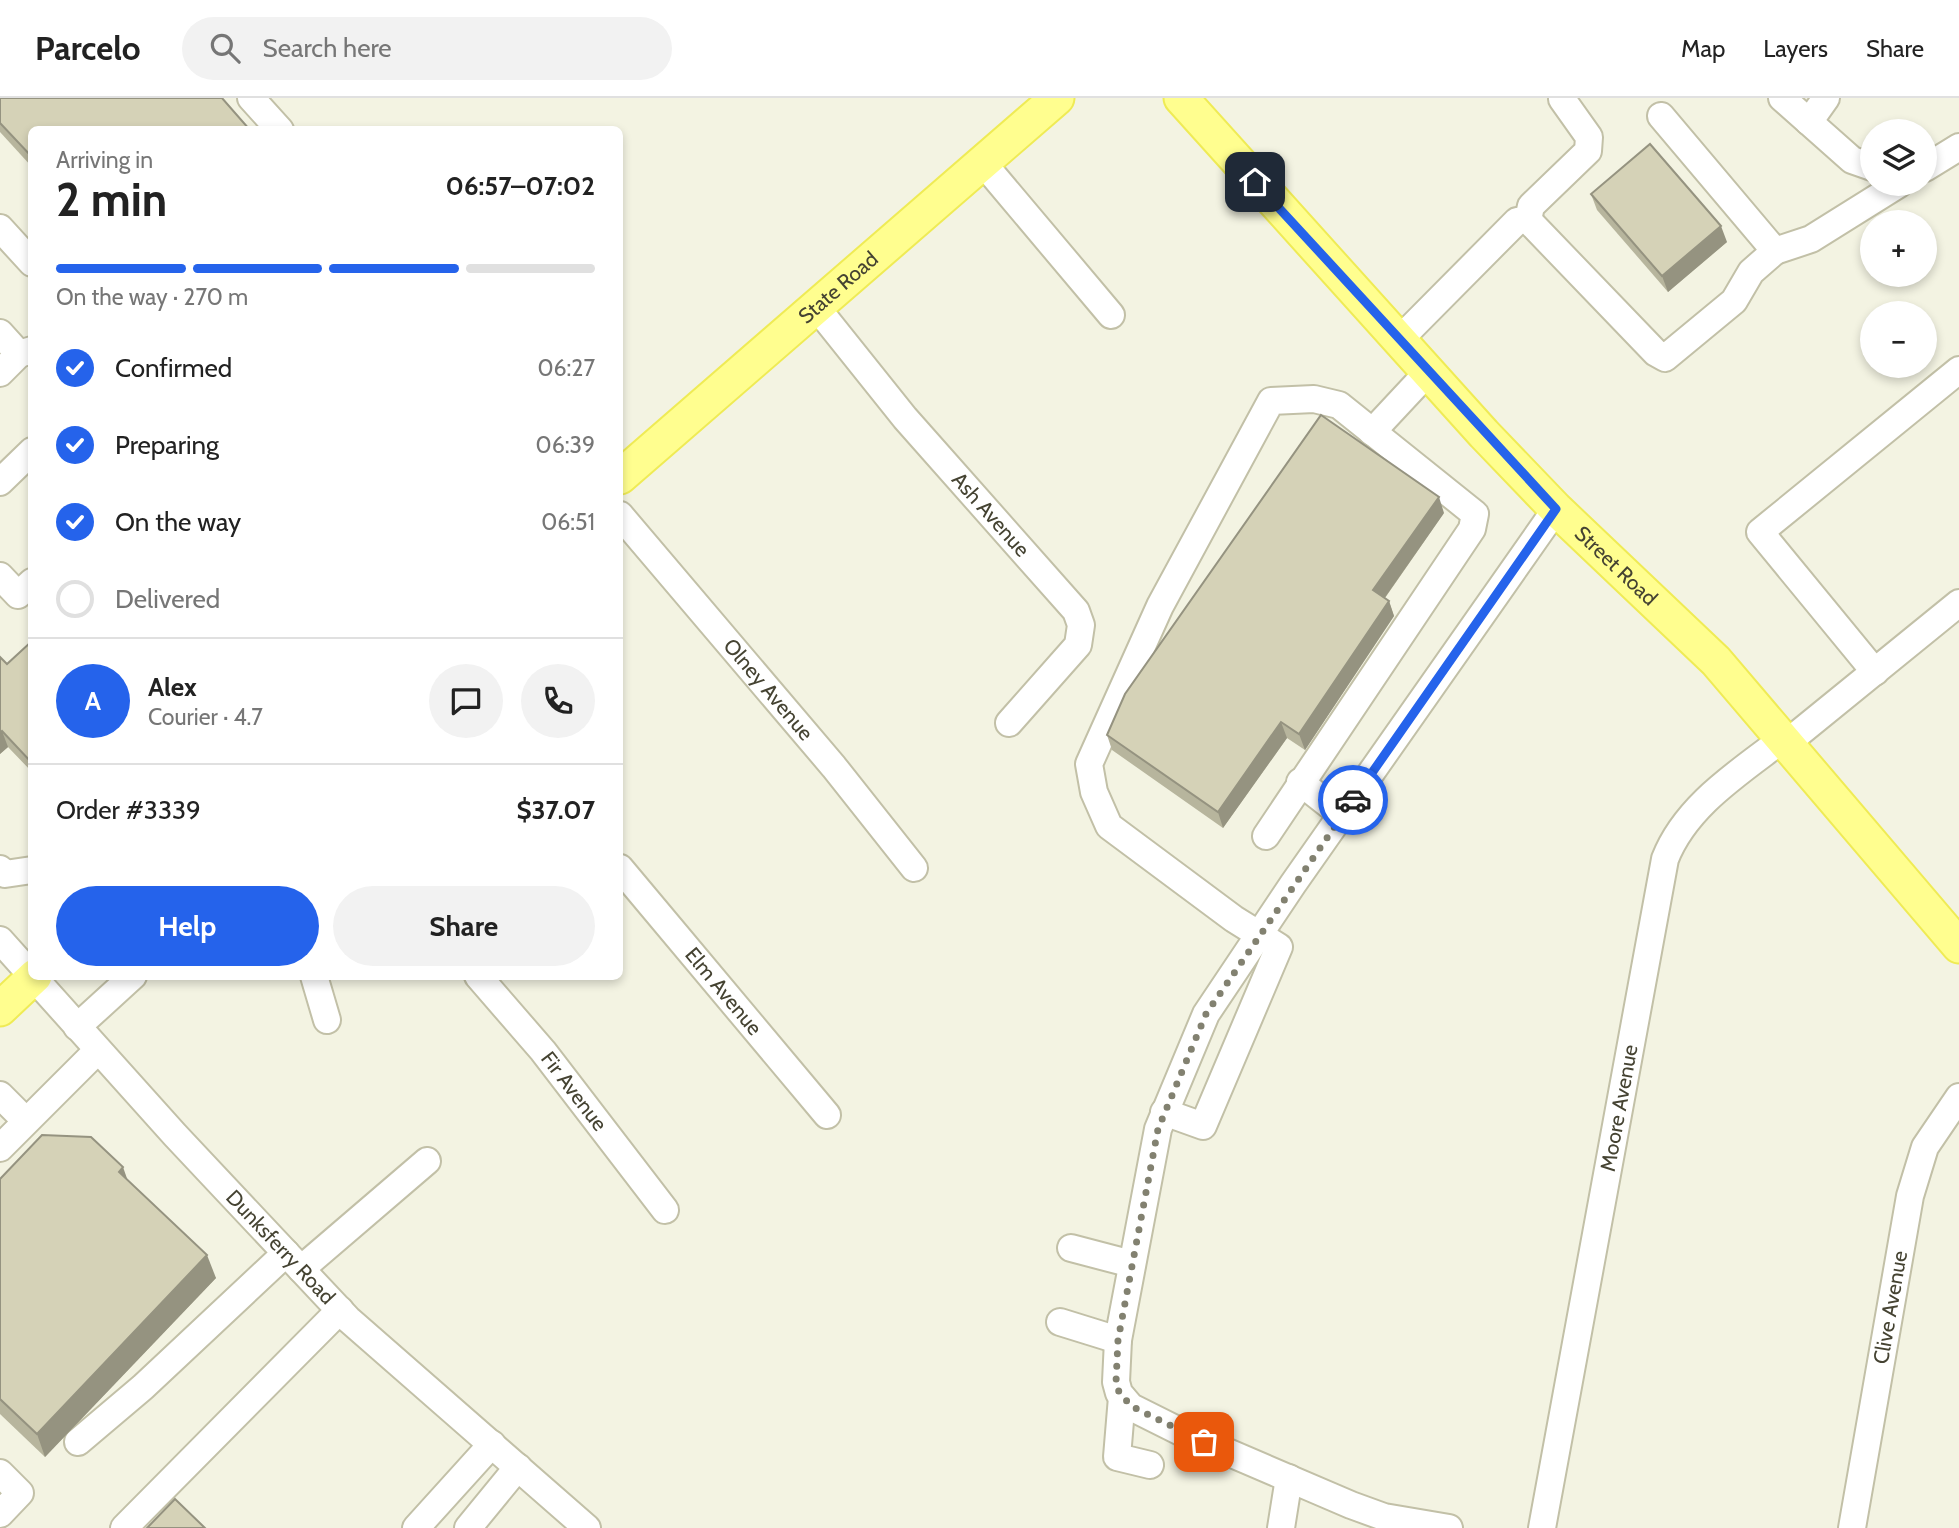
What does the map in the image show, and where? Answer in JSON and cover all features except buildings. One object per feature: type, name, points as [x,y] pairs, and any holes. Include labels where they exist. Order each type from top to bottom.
[{"type":"main road","name":"State Road","points":[[623,474],[1056,98]]},
{"type":"main road","name":"Street Road","points":[[1181,98],[1428,372],[1556,509],[1689,633],[1786,740],[1959,946]]},
{"type":"main road","points":[[0,1009],[32,980]]},
{"type":"street","points":[[251,98],[276,126]]},
{"type":"street","points":[[1782,98],[1853,160],[1860,162]]},
{"type":"street","points":[[1809,122],[1826,98]]},
{"type":"street","points":[[1528,220],[1531,206],[1588,151],[1589,137],[1562,99]]},
{"type":"street","points":[[1661,116],[1775,251]]},
{"type":"street","points":[[1937,161],[1959,147]]},
{"type":"street","points":[[983,163],[1111,315]]},
{"type":"street","points":[[1528,220],[1656,353],[1665,358],[1734,301],[1751,272],[1775,251],[1811,239],[1880,196]]},
{"type":"street","points":[[1399,340],[1508,226],[1517,221],[1528,220]]},
{"type":"street","points":[[0,228],[28,260]]},
{"type":"street","name":"Ash Avenue","points":[[817,308],[905,418],[1076,611],[1081,625],[1077,645],[1009,723]]},
{"type":"street","points":[[0,333],[25,352],[0,373]]},
{"type":"street","points":[[1875,672],[1760,532],[1959,370]]},
{"type":"street","points":[[1373,432],[1428,372]]},
{"type":"street","points":[[1164,1112],[1203,1126],[1279,947],[1260,937],[1109,826],[1094,792],[1089,765],[1160,606],[1271,401],[1314,399],[1339,405],[1475,514],[1472,528],[1266,836]]},
{"type":"street","points":[[0,482],[28,455]]},
{"type":"street","points":[[1150,1465],[1117,1457],[1120,1395],[1115,1370],[1118,1340],[1153,1152],[1164,1112],[1206,1014],[1556,509]]},
{"type":"street","name":"Olney Avenue","points":[[623,519],[834,767],[914,868]]},
{"type":"street","points":[[0,576],[18,595],[28,586]]},
{"type":"street","name":"Moore Avenue","points":[[1542,1528],[1665,859],[1676,834],[1693,812],[1875,672],[1959,603]]},
{"type":"street","points":[[1300,782],[1342,815]]},
{"type":"street","points":[[0,869],[5,874],[28,871]]},
{"type":"street","name":"Elm Avenue","points":[[623,872],[827,1115]]},
{"type":"street","name":"Dunksferry Road","points":[[0,940],[28,971]]},
{"type":"street","name":"Dunksferry Road","points":[[36,980],[340,1310],[587,1528]]},
{"type":"street","points":[[77,1027],[129,980]]},
{"type":"street","points":[[315,980],[327,1020]]},
{"type":"street","name":"Fir Avenue","points":[[481,980],[543,1051],[665,1210]]},
{"type":"street","points":[[0,1148],[98,1050]]},
{"type":"street","points":[[0,1096],[26,1121]]},
{"type":"street","name":"Clive Avenue","points":[[1852,1528],[1910,1196],[1925,1147],[1955,1108]]},
{"type":"street","points":[[78,1442],[143,1387],[229,1303],[294,1261],[428,1161]]},
{"type":"street","points":[[1071,1248],[1132,1264]]},
{"type":"street","points":[[124,1528],[340,1310]]},
{"type":"street","points":[[1060,1322],[1118,1340]]},
{"type":"street","points":[[1120,1395],[1131,1406],[1183,1433],[1384,1517],[1450,1528]]},
{"type":"street","points":[[416,1528],[492,1444]]},
{"type":"street","points":[[468,1528],[518,1467]]},
{"type":"street","points":[[0,1473],[20,1493],[0,1514]]},
{"type":"street","points":[[1281,1528],[1289,1478]]},
{"type":"way so far","points":[[1204,1442],[1131,1406],[1122,1398],[1116,1382],[1118,1340],[1158,1129],[1206,1014],[1220,990],[1260,937],[1293,884],[1353,800]]},
{"type":"route","points":[[1255,182],[1296,223],[1484,434],[1556,509],[1353,800]]}]
